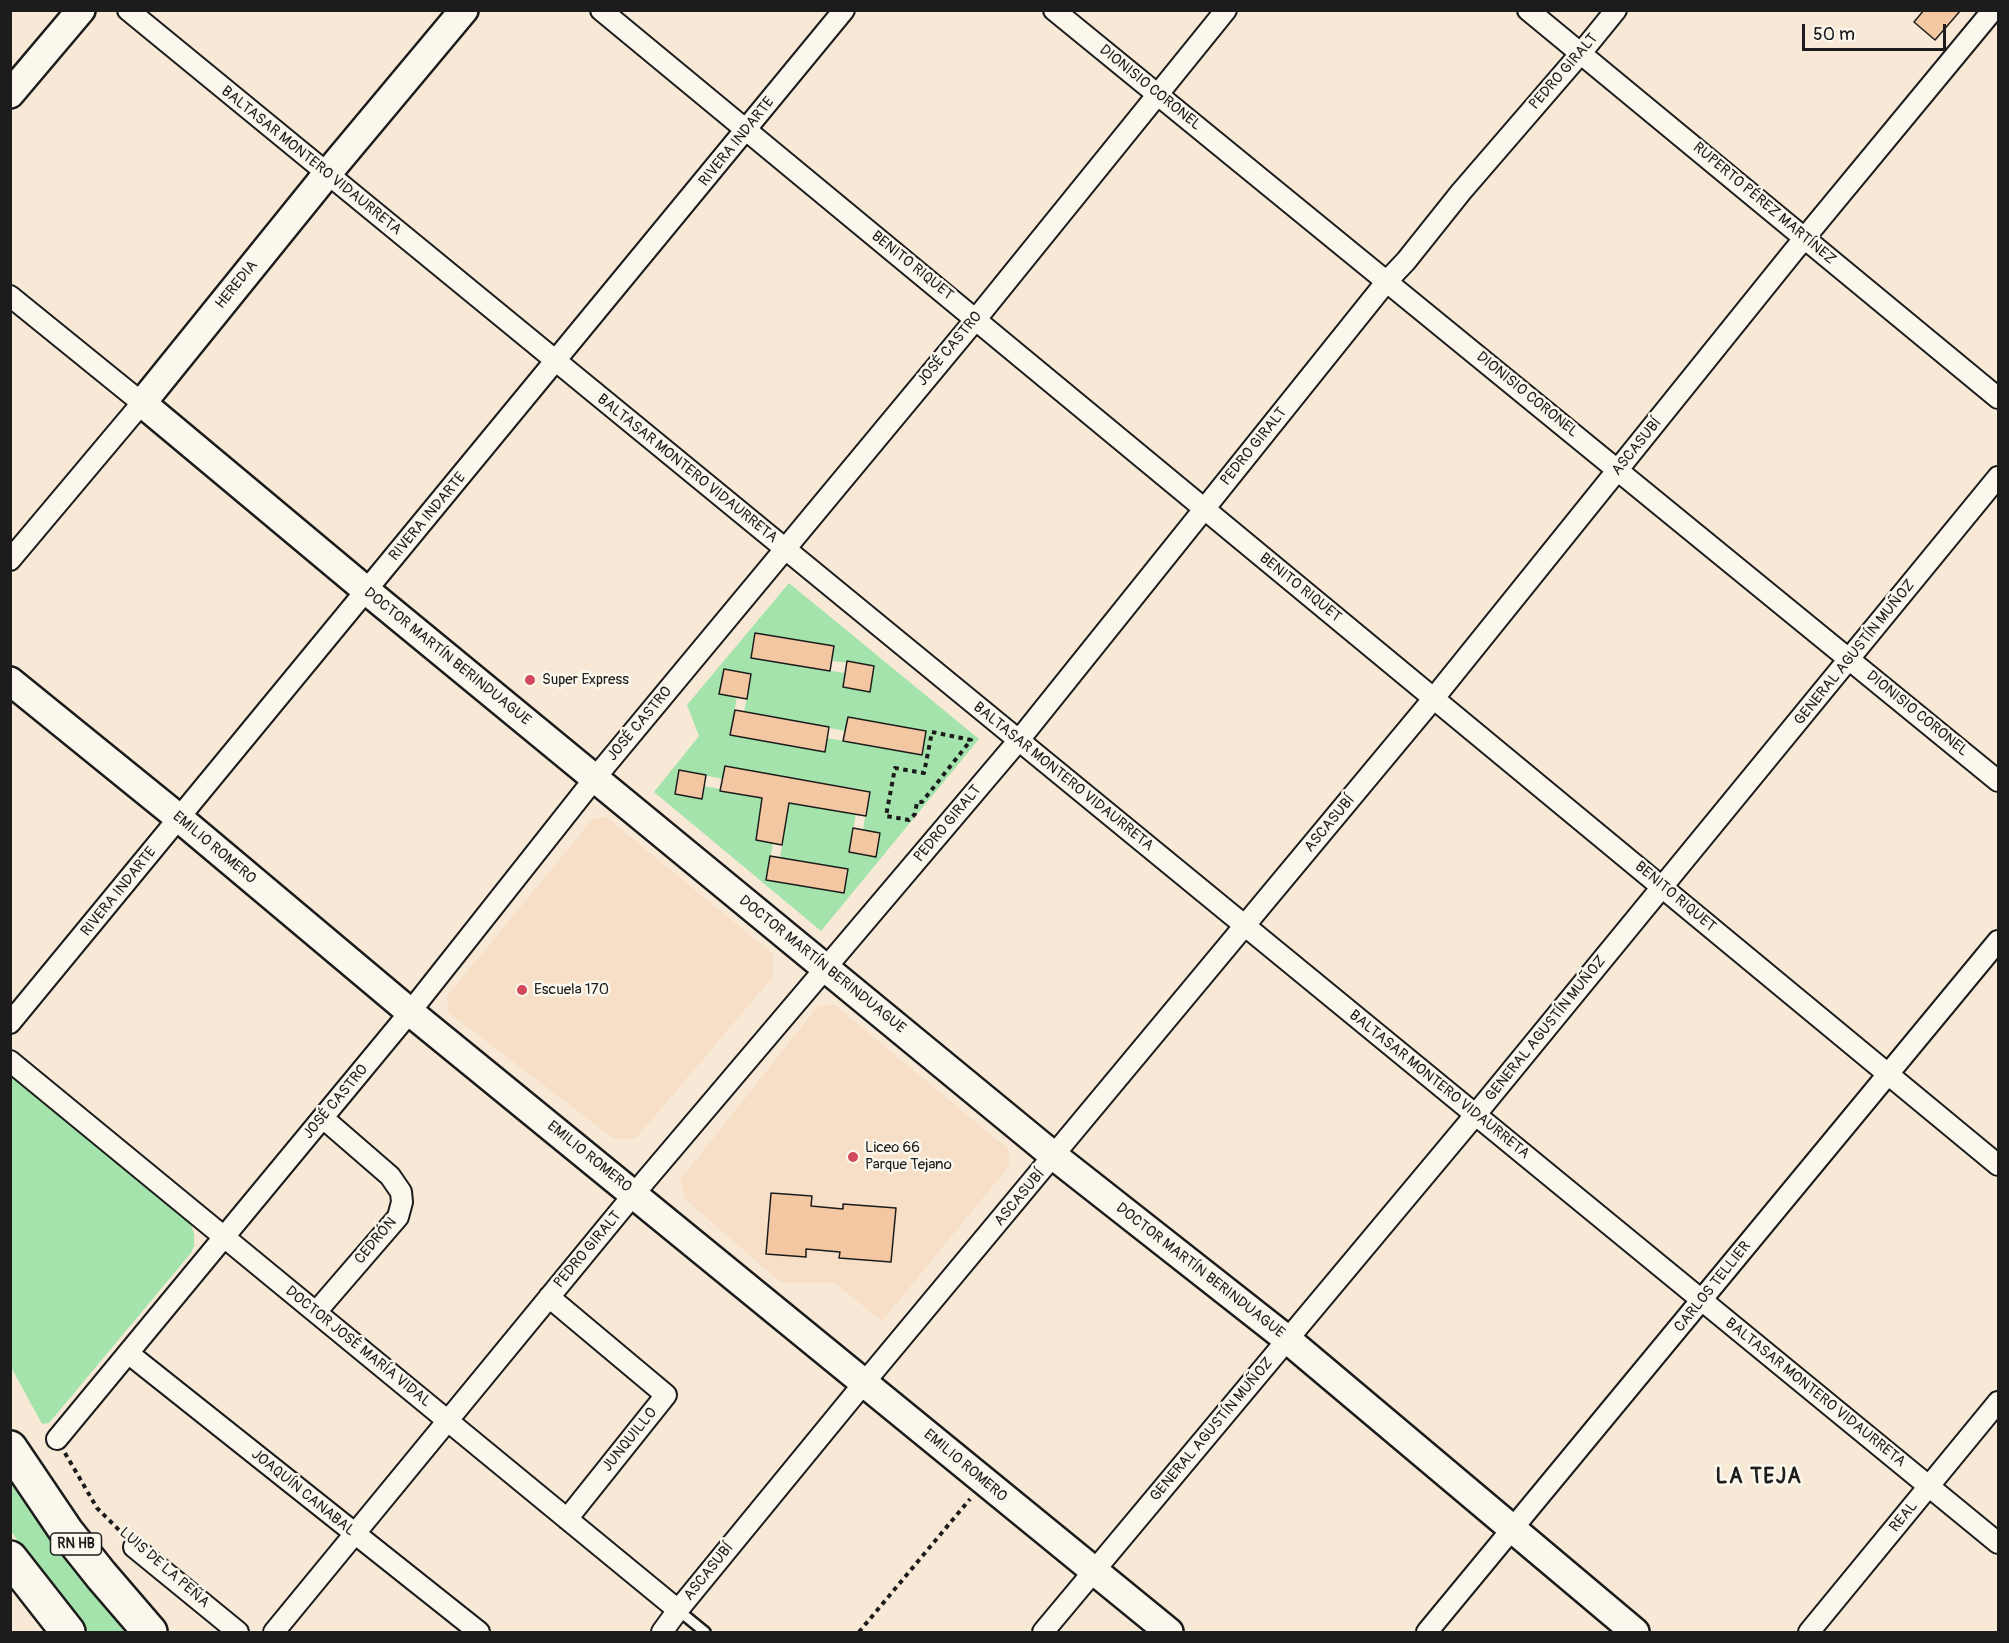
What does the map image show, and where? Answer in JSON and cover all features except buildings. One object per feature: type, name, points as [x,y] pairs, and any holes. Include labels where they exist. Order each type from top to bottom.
[{"type":"highway","name":"RN HB","points":[[10,1448],[66,1531],[150,1632]]},
{"type":"highway","points":[[10,1558],[68,1632]]},
{"type":"street","points":[[10,94],[81,10]]},
{"type":"street","name":"BALTASAR MONTERO VIDAURRETA","points":[[128,10],[1998,1543]]},
{"type":"street","name":"HEREDIA","points":[[10,560],[464,10]]},
{"type":"street","name":"BENITO RIQUET","points":[[601,10],[1998,1165]]},
{"type":"street","name":"RIVERA INDARTE","points":[[10,1023],[557,362],[844,10]]},
{"type":"street","name":"DIONISIO CORONEL","points":[[1054,10],[1998,781]]},
{"type":"street","name":"JOSÉ CASTRO","points":[[57,1439],[410,1012],[595,778],[976,319],[1227,10]]},
{"type":"street","name":"RUPERTO PÉREZ MARTÍNEZ","points":[[1528,10],[1998,398]]},
{"type":"street","name":"PEDRO GIRALT","points":[[273,1632],[356,1535],[634,1194],[1019,740],[1387,281],[1616,10]]},
{"type":"street","name":"ASCASUBÍ","points":[[662,1632],[864,1383],[1434,698],[1805,238],[1993,10]]},
{"type":"street","name":"DOCTOR MARTÍN BERINDUAGUE","points":[[10,296],[1054,1156],[1288,1340],[1512,1531],[1635,1632]]},
{"type":"street","name":"GENERAL AGUSTÍN MUÑOZ","points":[[1043,1632],[1476,1114],[1998,477]]},
{"type":"street","name":"EMILIO ROMERO","points":[[10,681],[179,818],[410,1012],[1168,1632]]},
{"type":"street","name":"CARLOS TELLIER","points":[[1427,1632],[1998,941]]},
{"type":"street","name":"DOCTOR JOSÉ MARÍA VIDAL","points":[[10,1061],[678,1610]]},
{"type":"street","name":"CEDRÓN","points":[[316,1312],[398,1217],[402,1202],[401,1192],[390,1176],[323,1118]]},
{"type":"street","name":"JUNQUILLO","points":[[549,1297],[666,1395],[567,1519]]},
{"type":"street","name":"JOAQUÍN CANABAL","points":[[128,1353],[479,1632]]},
{"type":"street","name":"REAL","points":[[1809,1632],[1998,1402]]},
{"type":"street","name":"LUIS DE LA PEÑA","points":[[134,1547],[238,1632]]},
{"type":"lane","name":"DOCTOR JOSÉ MARÍA VIDAL","points":[[678,1610],[705,1632]]},
{"type":"path","points":[[932,732],[969,738],[971,740],[922,802],[917,802],[915,814],[909,820],[886,816],[895,768],[924,773],[932,732]]},
{"type":"path","name":"LUIS DE LA PEÑA","points":[[57,1439],[97,1508],[134,1547]]},
{"type":"path","points":[[859,1632],[984,1482]]},
{"type":"shaded area","points":[[606,817],[773,954],[773,977],[636,1138],[614,1139],[448,1012],[447,996],[593,819]]},
{"type":"shaded area","name":"Liceo 66 Parque Tejano","points":[[835,1005],[1008,1149],[1010,1165],[882,1321],[834,1283],[780,1282],[685,1199],[680,1180],[818,1006]]},
{"type":"green space","points":[[789,583],[979,739],[821,931],[654,792],[699,736],[687,705]],"holes":[[[834,646],[832,661],[873,666],[870,691],[843,687],[845,673],[751,658]],[[724,669],[751,674],[744,712],[845,731],[848,717],[926,731],[922,754],[827,738],[825,751],[730,734],[737,697],[720,694]],[[725,766],[869,791],[863,830],[880,833],[876,856],[849,852],[856,814],[704,786],[679,770],[723,779]],[[760,815],[786,820],[780,858],[848,869],[844,893],[766,880],[773,843],[756,840]]]},
{"type":"green space","points":[[10,1072],[187,1219],[194,1234],[194,1246],[191,1253],[49,1423],[42,1424],[11,1367]]},
{"type":"green space","points":[[10,1474],[132,1632],[89,1632],[33,1563],[11,1531]]},
{"type":"place","name":"Super Express","points":[[530,680]]},
{"type":"place","name":"Escuela 170","points":[[522,990]]},
{"type":"place","name":"Liceo 66 Parque Tejano","points":[[853,1157]]},
{"type":"district","name":"LA TEJA","points":[[1759,1478]]}]
